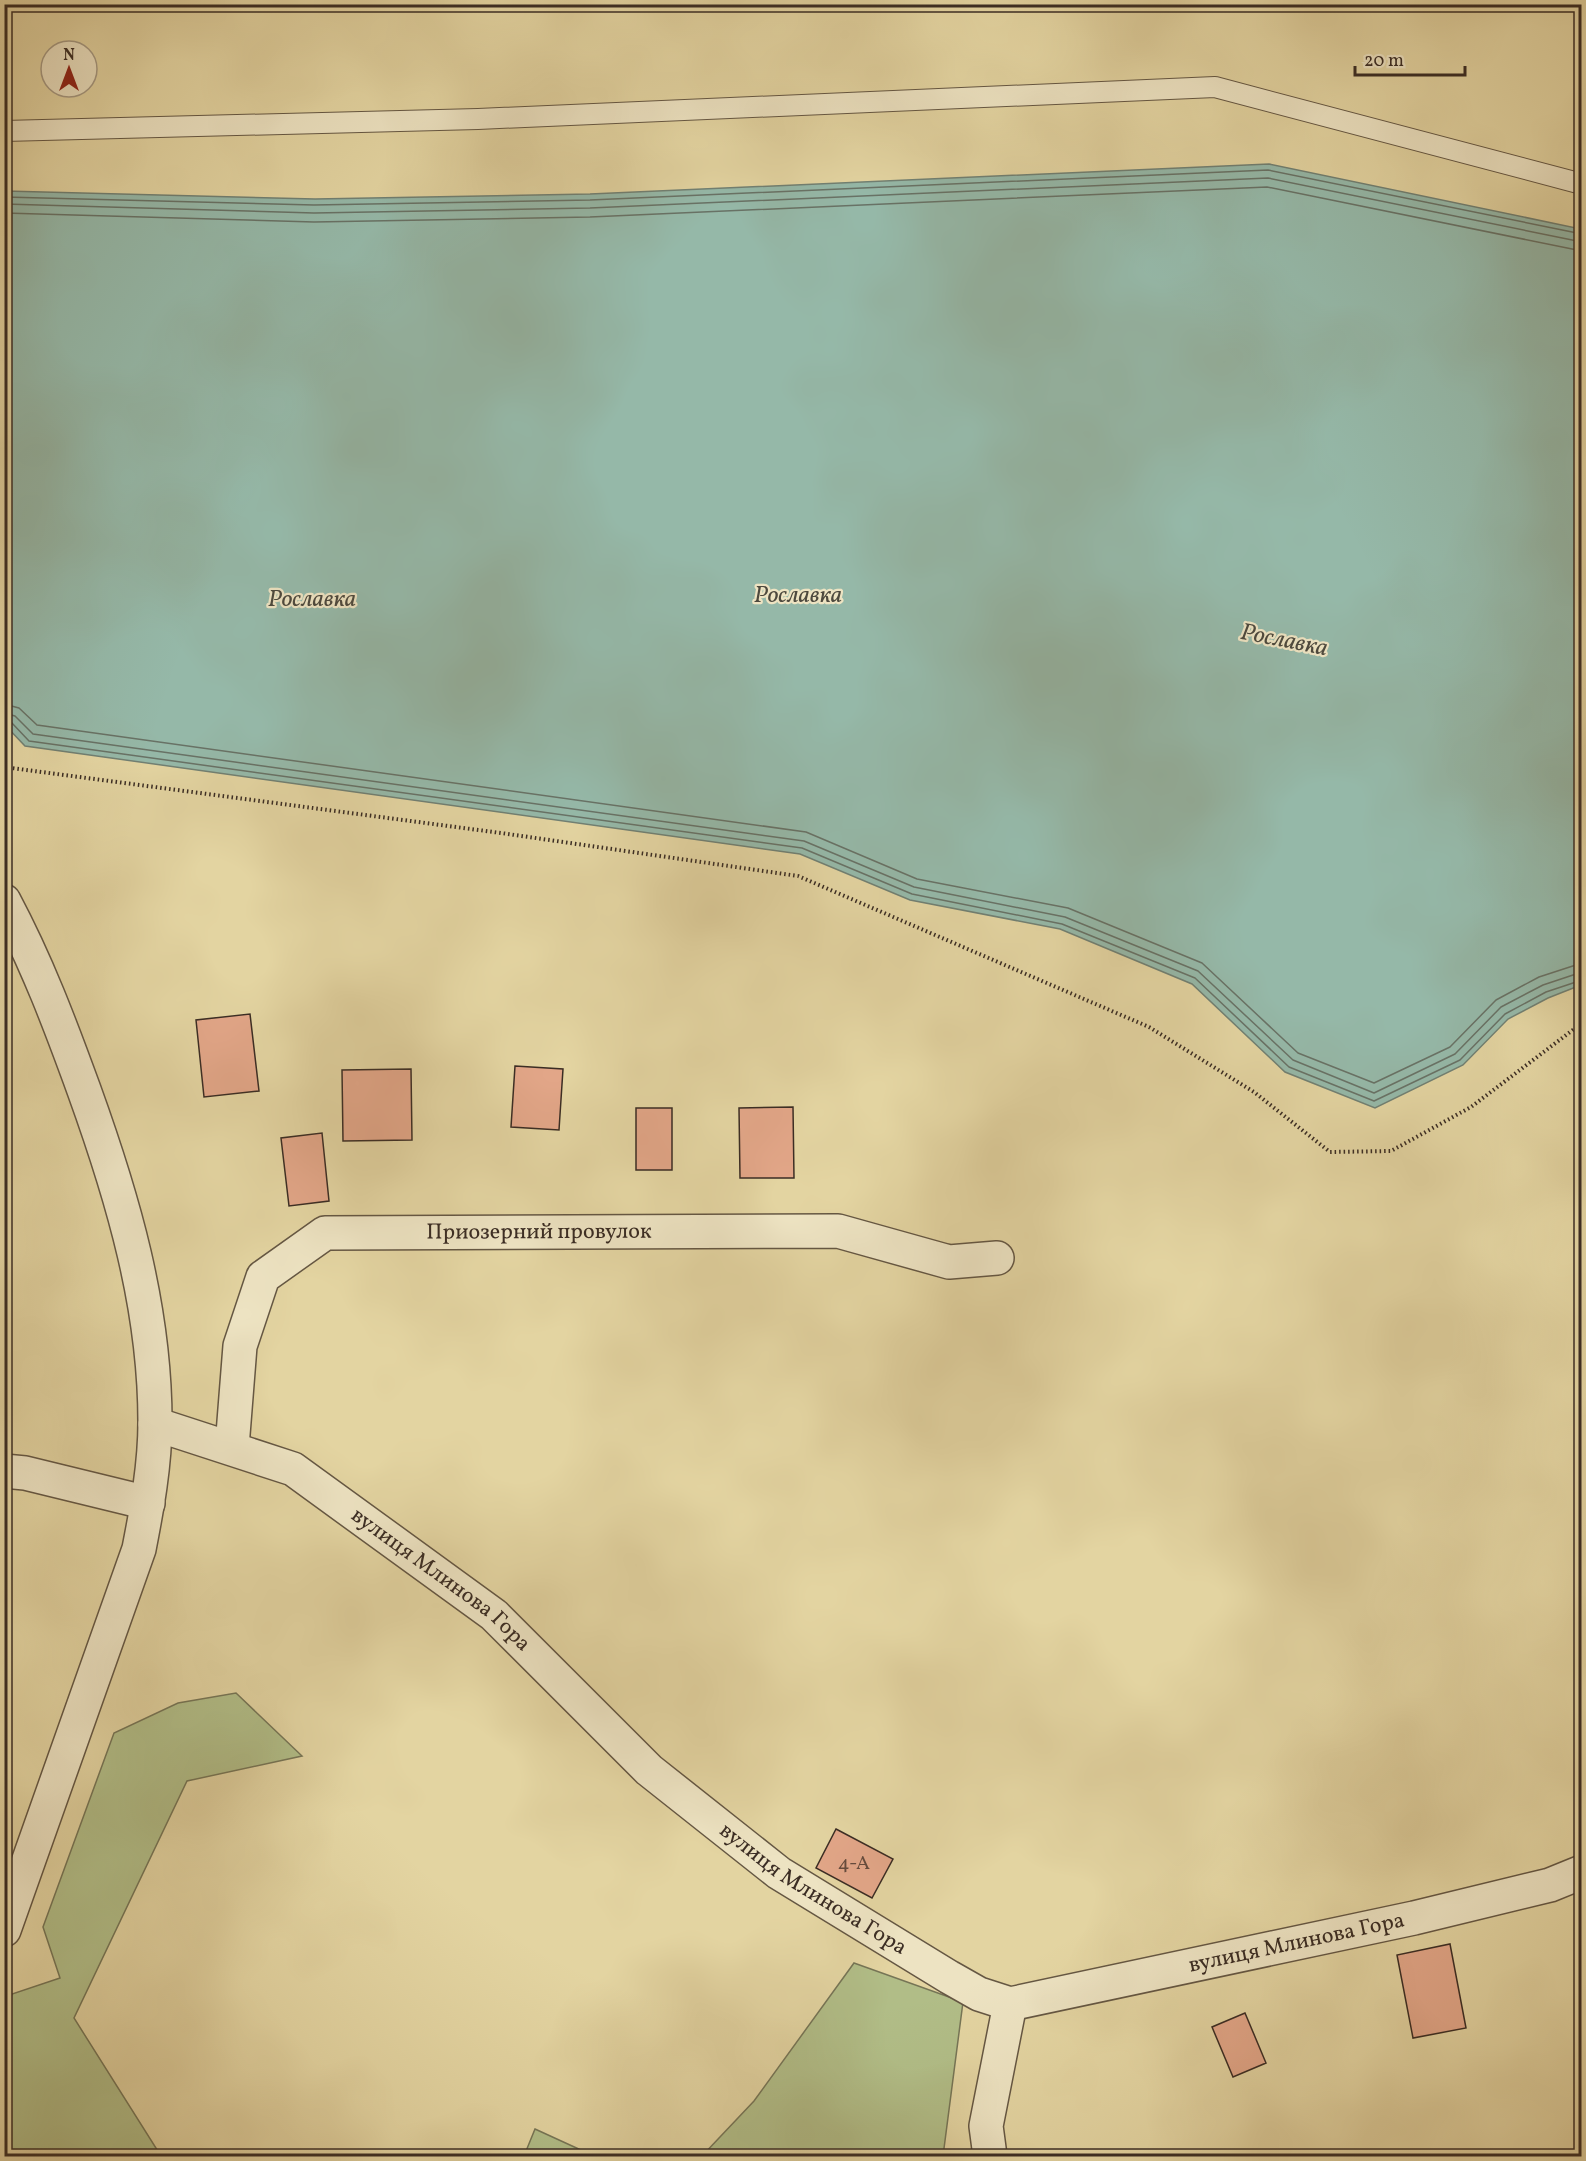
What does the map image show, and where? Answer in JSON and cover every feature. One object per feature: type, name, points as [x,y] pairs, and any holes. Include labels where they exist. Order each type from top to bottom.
[{"type":"street","points":[[4,901],[36,960],[102,1140],[130,1226],[150,1328],[155,1424],[148,1503],[139,1549],[4,1930]]},
{"type":"street","name":"Приозерний провулок","points":[[232,1447],[240,1346],[263,1277],[326,1233],[838,1231],[949,1262],[997,1258]]},
{"type":"street","name":"вулиця Млинова Гора","points":[[155,1424],[232,1447],[293,1469],[494,1615],[649,1770],[779,1873],[949,1977],[979,1994],[1010,2004],[1414,1918],[1550,1885],[1581,1872]]},
{"type":"street","points":[[4,1471],[25,1473],[148,1503]]},
{"type":"street","points":[[990,2157],[987,2126],[1010,2004]]},
{"type":"lane","points":[[4,131],[478,119],[1215,87],[1581,184]]},
{"type":"path","points":[[4,767],[501,833],[798,876],[1149,1027],[1254,1092],[1330,1152],[1391,1151],[1471,1107],[1581,1023]]},
{"type":"green space","points":[[236,1693],[302,1756],[187,1781],[74,2018],[161,2156],[5,2156],[5,2014],[12,1994],[60,1978],[43,1927],[114,1733],[178,1703]]},
{"type":"green space","points":[[854,1963],[963,2002],[943,2156],[702,2156],[754,2101]]},
{"type":"green space","points":[[535,2129],[594,2156],[524,2156]]},
{"type":"water","name":"Рославка","points":[[1269,164],[1581,229],[1581,985],[1548,998],[1508,1019],[1463,1065],[1375,1108],[1285,1072],[1192,984],[1060,929],[910,900],[800,854],[25,746],[5,725],[5,191],[315,199],[590,194]]},
{"type":"building","points":[[250,1014],[259,1091],[204,1097],[196,1020]]},
{"type":"building","points":[[515,1066],[563,1069],[559,1130],[511,1127]]},
{"type":"building","points":[[411,1069],[412,1140],[343,1141],[342,1070]]},
{"type":"building","points":[[793,1107],[794,1178],[740,1178],[739,1108]]},
{"type":"building","points":[[636,1108],[672,1108],[672,1170],[636,1170]]},
{"type":"building","points":[[322,1133],[329,1201],[289,1206],[281,1138]]},
{"type":"building","points":[[836,1829],[893,1859],[872,1898],[816,1868]]},
{"type":"building","points":[[1450,1944],[1466,2028],[1413,2038],[1397,1955]]},
{"type":"building","points":[[1245,2013],[1266,2063],[1233,2077],[1212,2027]]}]
